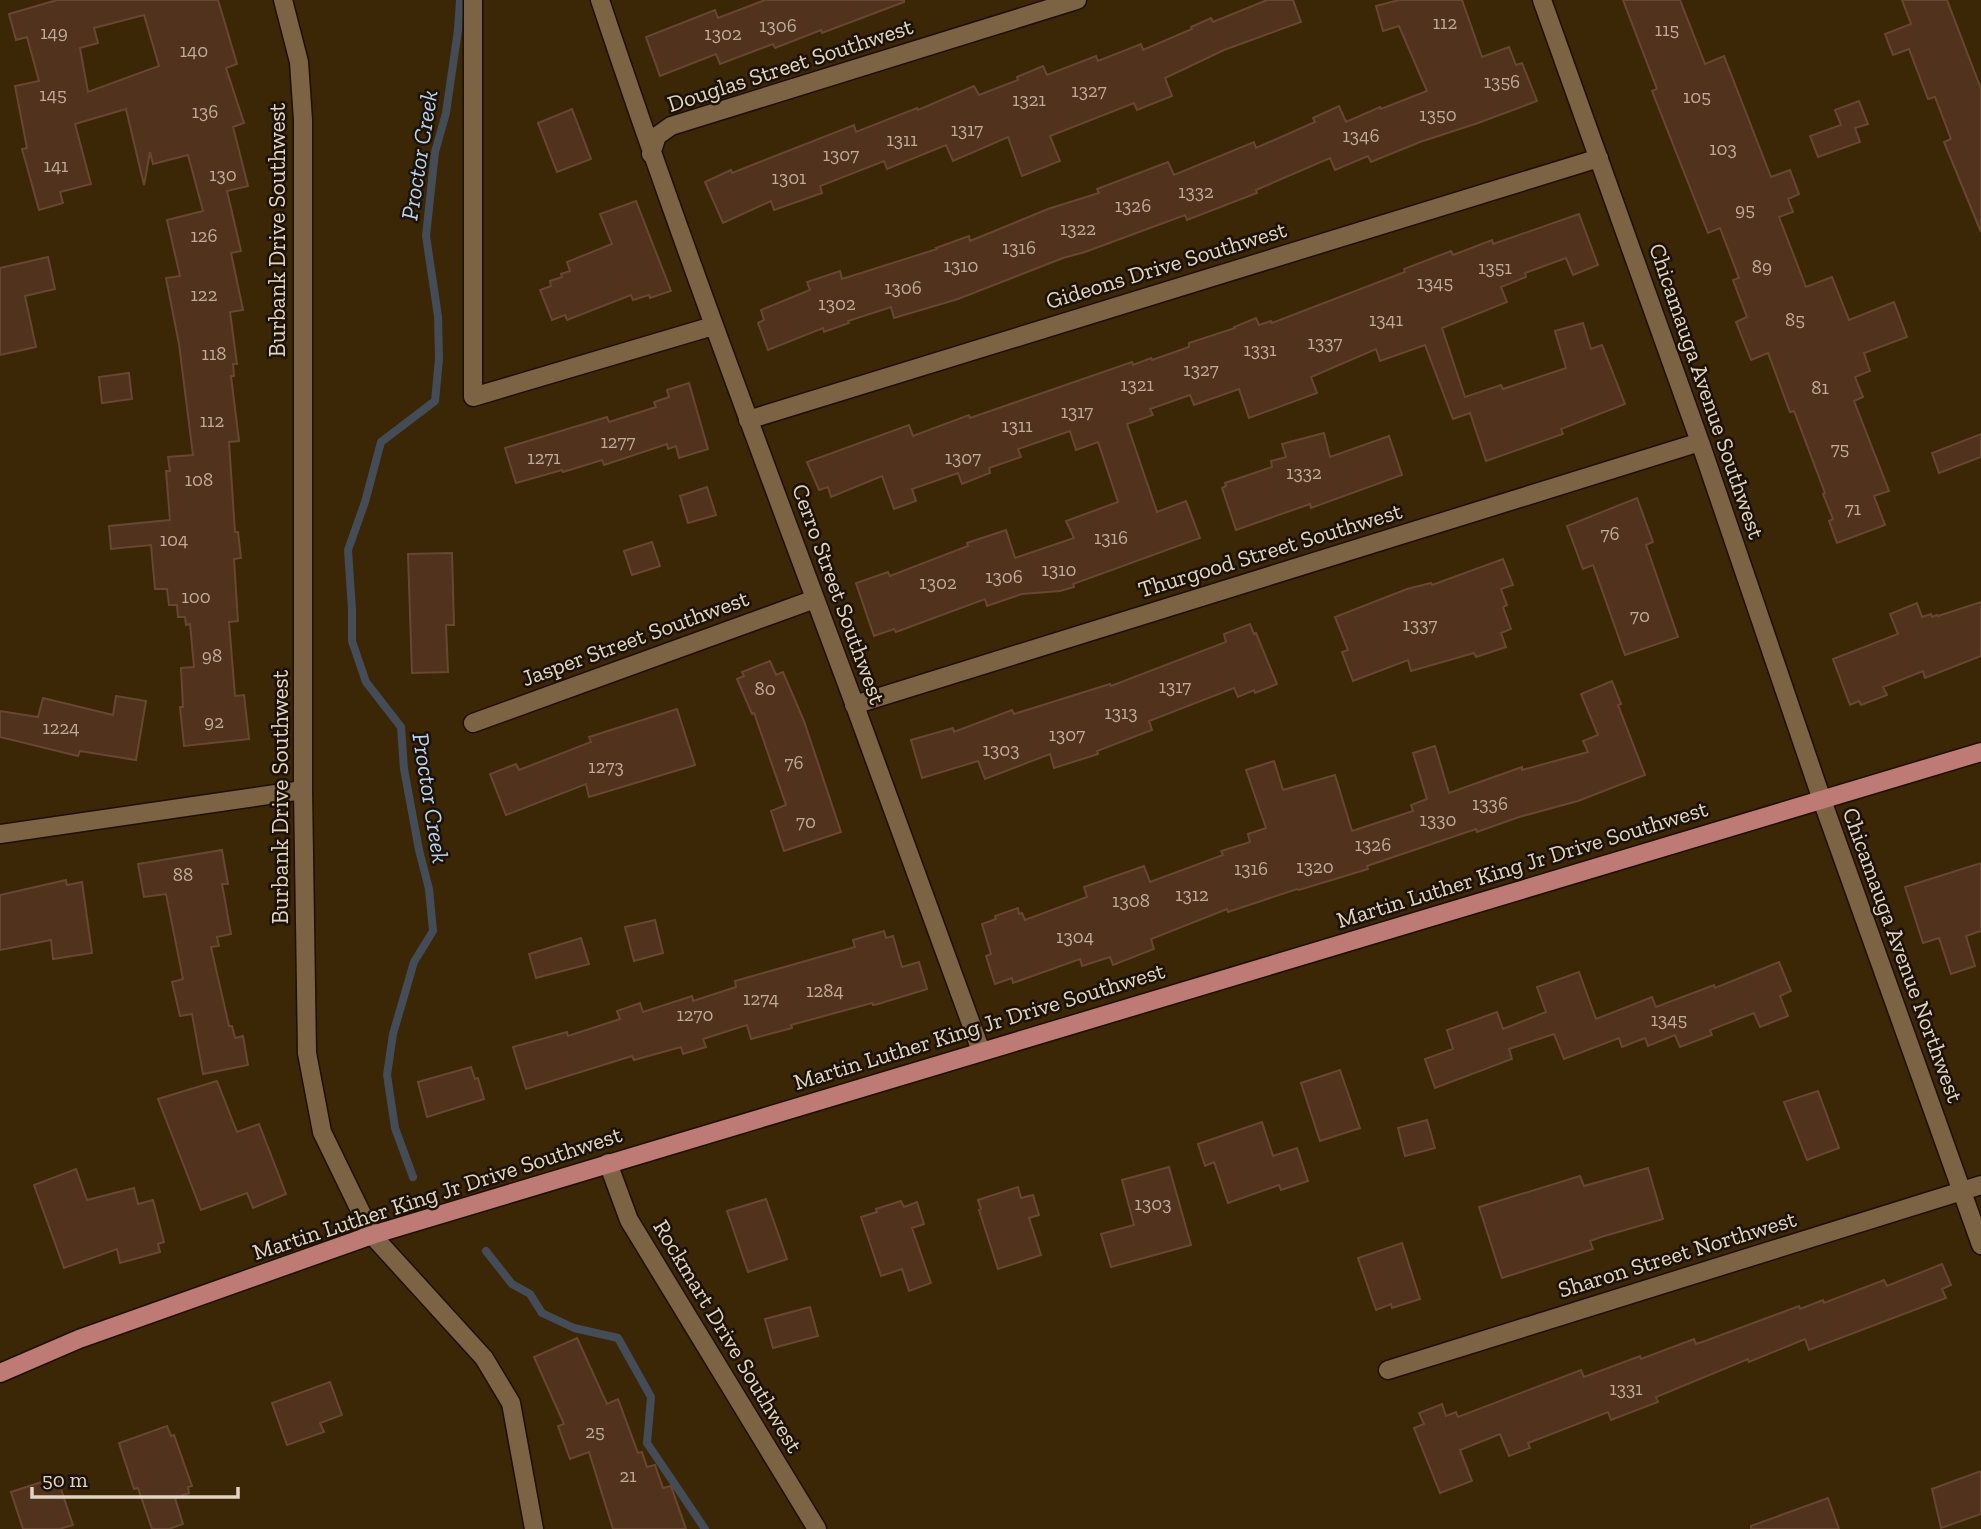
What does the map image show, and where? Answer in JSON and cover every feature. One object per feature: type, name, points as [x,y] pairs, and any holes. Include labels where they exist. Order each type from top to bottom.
[{"type":"main road","name":"Martin Luther King Jr Drive Southwest","points":[[0,1373],[79,1339],[372,1235],[1981,752]]},
{"type":"street","name":"Burbank Drive Southwest","points":[[284,0],[299,62],[303,120],[303,790],[307,1053],[322,1132],[372,1235],[484,1358],[511,1403],[534,1529]]},
{"type":"street","points":[[473,0],[473,397],[713,326]]},
{"type":"street","name":"Douglas Street Southwest","points":[[651,154],[657,136],[671,126],[1077,0]]},
{"type":"street","name":"Chicamauga Avenue Southwest","points":[[1542,0],[1700,442],[1822,800]]},
{"type":"street","name":"Cerro Street Southwest","points":[[600,1],[713,326],[981,1051]]},
{"type":"street","name":"Gideons Drive Southwest","points":[[748,420],[1599,158]]},
{"type":"street","name":"Thurgood Street Southwest","points":[[854,705],[1700,442]]},
{"type":"street","name":"Jasper Street Southwest","points":[[473,723],[815,599]]},
{"type":"street","points":[[0,834],[303,790]]},
{"type":"street","name":"Chicamauga Avenue Northwest","points":[[1822,800],[1981,1245]]},
{"type":"street","name":"Rockmart Drive Southwest","points":[[608,1163],[629,1220],[817,1529]]},
{"type":"street","name":"Sharon Street Northwest","points":[[1388,1370],[1981,1185]]},
{"type":"building","points":[[57,0],[218,0],[237,64],[226,68],[244,123],[233,127],[248,186],[227,191],[241,251],[231,253],[243,310],[230,312],[237,364],[233,364],[234,376],[231,376],[239,441],[229,442],[235,532],[238,532],[241,558],[234,559],[238,621],[229,622],[235,696],[244,695],[249,739],[184,746],[180,707],[183,707],[181,668],[194,667],[190,624],[186,625],[185,617],[178,617],[177,605],[169,605],[167,589],[155,589],[151,545],[111,549],[109,526],[170,520],[166,471],[170,471],[168,457],[193,455],[179,344],[166,278],[180,276],[167,220],[203,211],[188,155],[153,164],[150,152],[144,185],[126,109],[75,124],[91,184],[60,192],[63,203],[39,210],[22,149],[27,148],[15,86],[39,81],[27,37],[16,40],[9,14]],"holes":[[[144,15],[159,66],[88,92],[80,48],[98,43],[94,28]]]},
{"type":"building","points":[[765,0],[904,2],[775,48],[773,44],[720,64],[716,54],[660,76],[646,37],[715,10],[718,18]]},
{"type":"building","points":[[1267,0],[1293,0],[1301,22],[1224,50],[1165,78],[1172,96],[1137,110],[1134,103],[1050,136],[1060,161],[1022,176],[1008,137],[953,161],[946,145],[887,169],[884,161],[820,186],[822,193],[774,210],[771,201],[723,223],[705,182],[854,125],[856,132],[917,108],[918,110],[974,86],[979,95],[1018,80],[1017,77],[1043,66],[1047,75],[1096,56],[1098,61],[1141,44],[1143,50],[1211,18],[1213,22]]},
{"type":"building","points":[[1399,0],[1462,0],[1482,57],[1509,47],[1516,65],[1522,63],[1537,101],[1371,162],[1368,156],[1335,170],[1330,158],[1256,190],[1257,193],[1187,220],[1185,215],[958,299],[894,318],[891,307],[824,332],[823,328],[768,350],[758,323],[764,320],[761,310],[810,290],[807,282],[840,271],[842,279],[969,236],[970,241],[1048,209],[1099,193],[1097,189],[1168,162],[1174,175],[1254,142],[1256,148],[1315,122],[1313,118],[1339,106],[1346,122],[1427,91],[1399,26],[1383,31],[1376,6]]},
{"type":"building","points":[[1623,0],[1680,0],[1705,64],[1724,56],[1771,177],[1790,170],[1799,194],[1788,199],[1793,212],[1779,217],[1806,287],[1832,277],[1849,320],[1894,302],[1907,337],[1864,353],[1870,371],[1855,377],[1863,397],[1854,401],[1889,491],[1874,496],[1885,525],[1837,543],[1829,521],[1833,519],[1823,494],[1825,493],[1794,411],[1790,412],[1768,353],[1751,360],[1736,322],[1747,317],[1733,280],[1739,278],[1720,228],[1708,233],[1652,91],[1657,89]]},
{"type":"building","points":[[1902,0],[1947,0],[1981,89],[1981,232],[1944,142],[1951,139],[1935,97],[1928,99],[1909,49],[1893,55],[1885,34],[1911,24]]},
{"type":"building","points":[[1859,101],[1868,124],[1855,128],[1860,142],[1818,157],[1810,136],[1841,125],[1835,110]]},
{"type":"building","points":[[572,109],[591,159],[557,172],[538,123]]},
{"type":"building","points":[[636,201],[671,291],[633,300],[631,295],[567,320],[565,315],[552,320],[540,290],[551,286],[550,281],[570,271],[567,262],[612,244],[600,214]]},
{"type":"building","points":[[1579,214],[1598,265],[1573,275],[1566,258],[1525,273],[1526,277],[1501,287],[1507,302],[1442,328],[1465,397],[1501,385],[1503,389],[1566,368],[1555,331],[1583,323],[1591,349],[1602,345],[1625,404],[1561,429],[1563,434],[1486,461],[1470,413],[1453,419],[1425,345],[1380,361],[1376,349],[1311,377],[1317,393],[1249,418],[1239,389],[1194,405],[1190,395],[1150,409],[1153,415],[1127,424],[1157,512],[1186,501],[1200,538],[1073,584],[1074,587],[1022,594],[987,606],[985,599],[896,632],[894,629],[874,636],[856,583],[888,572],[890,576],[968,546],[967,543],[1006,530],[1015,558],[1074,538],[1066,521],[1118,502],[1098,442],[1076,450],[1070,431],[1018,449],[1021,457],[989,468],[990,473],[962,484],[958,473],[912,489],[916,501],[894,509],[882,476],[831,497],[828,487],[819,490],[807,462],[909,425],[913,436],[1132,362],[1133,365],[1151,358],[1152,360],[1256,318],[1259,325],[1271,321],[1272,323],[1405,272],[1404,269],[1451,251],[1453,255],[1492,240],[1493,244]]},
{"type":"building","points":[[48,257],[55,289],[25,296],[36,347],[0,355],[0,268]]},
{"type":"building","points":[[129,373],[132,399],[102,403],[99,377]]},
{"type":"building","points":[[689,383],[708,449],[679,458],[676,446],[668,449],[667,444],[604,465],[602,460],[516,483],[505,448],[607,417],[609,422],[656,407],[654,402],[669,397],[667,390]]},
{"type":"building","points":[[1324,433],[1330,457],[1389,436],[1402,475],[1311,508],[1310,504],[1236,530],[1222,488],[1226,486],[1225,483],[1272,467],[1271,461],[1286,457],[1282,444]]},
{"type":"building","points":[[1981,434],[1981,457],[1939,473],[1932,453]]},
{"type":"building","points":[[707,487],[716,515],[688,523],[680,496]]},
{"type":"building","points":[[1637,498],[1653,542],[1646,545],[1678,637],[1625,655],[1593,565],[1583,569],[1567,526]]},
{"type":"building","points":[[652,542],[660,566],[632,575],[624,551]]},
{"type":"building","points":[[452,553],[454,625],[446,625],[448,672],[412,673],[408,554]]},
{"type":"building","points":[[1503,559],[1513,585],[1501,589],[1507,605],[1503,607],[1511,629],[1501,633],[1506,647],[1476,657],[1474,653],[1411,671],[1408,660],[1353,681],[1342,652],[1348,650],[1335,617],[1407,589],[1431,583],[1432,585]]},
{"type":"building","points":[[1981,602],[1981,656],[1925,678],[1923,671],[1883,687],[1887,695],[1861,705],[1859,701],[1850,705],[1833,659],[1898,634],[1890,614],[1917,603],[1922,617],[1931,614],[1932,617]]},
{"type":"building","points":[[1250,624],[1277,684],[1238,697],[1234,688],[1149,721],[1152,730],[1097,751],[1098,754],[1054,768],[1050,754],[985,779],[978,761],[922,778],[911,740],[953,728],[954,732],[1012,710],[1014,714],[1110,684],[1111,686],[1226,642],[1224,634]]},
{"type":"building","points":[[770,661],[776,675],[783,672],[804,721],[841,832],[784,851],[771,811],[786,805],[754,713],[752,714],[737,679],[744,676],[742,672]]},
{"type":"building","points":[[1612,681],[1621,704],[1618,705],[1645,775],[1578,801],[1477,832],[1476,829],[1367,866],[1368,869],[1228,912],[1227,909],[1151,939],[1154,949],[1113,965],[1110,957],[1082,966],[1080,959],[1013,983],[1012,978],[995,984],[986,956],[991,954],[982,924],[996,919],[995,916],[1018,908],[1019,914],[1022,913],[1025,920],[1087,897],[1084,887],[1144,866],[1150,882],[1223,855],[1221,851],[1250,842],[1248,834],[1266,828],[1246,770],[1274,761],[1283,790],[1335,775],[1352,831],[1413,811],[1411,805],[1427,799],[1413,753],[1435,746],[1449,793],[1522,767],[1522,770],[1588,752],[1583,741],[1598,735],[1581,694]]},
{"type":"building","points":[[116,696],[146,701],[136,760],[80,751],[78,756],[0,737],[0,711],[38,717],[43,698],[113,715]]},
{"type":"building","points":[[677,709],[695,765],[589,797],[586,784],[506,815],[490,774],[516,764],[519,770],[591,742],[589,737]]},
{"type":"building","points":[[222,850],[228,884],[222,884],[231,934],[217,937],[219,946],[211,947],[229,1026],[232,1026],[235,1038],[243,1036],[248,1065],[203,1074],[192,1014],[180,1016],[172,982],[183,979],[166,894],[144,897],[138,864]]},
{"type":"building","points":[[1981,863],[1981,931],[1966,936],[1975,966],[1951,974],[1939,938],[1923,943],[1905,887]]},
{"type":"building","points":[[66,880],[67,885],[82,882],[92,953],[53,959],[51,940],[0,950],[0,895]]},
{"type":"building","points":[[655,920],[663,953],[634,961],[625,927]]},
{"type":"building","points":[[884,931],[886,938],[893,936],[902,967],[919,962],[927,989],[791,1025],[792,1028],[751,1039],[747,1025],[703,1039],[706,1047],[683,1054],[681,1047],[634,1060],[632,1056],[526,1089],[513,1047],[567,1032],[568,1036],[620,1019],[617,1011],[640,1003],[643,1012],[692,996],[693,1001],[736,987],[735,981],[855,947],[853,940]]},
{"type":"building","points":[[581,938],[589,964],[536,978],[529,954]]},
{"type":"building","points":[[1779,962],[1791,991],[1780,996],[1788,1016],[1760,1027],[1754,1013],[1710,1030],[1712,1035],[1680,1047],[1675,1035],[1648,1046],[1645,1038],[1622,1047],[1619,1038],[1564,1059],[1554,1034],[1509,1049],[1512,1059],[1435,1088],[1425,1059],[1453,1049],[1447,1030],[1497,1012],[1503,1029],[1546,1012],[1537,987],[1579,972],[1596,1019],[1652,997],[1656,1007],[1714,985],[1715,988]]},
{"type":"building","points":[[471,1067],[475,1079],[478,1078],[484,1099],[427,1117],[418,1082]]},
{"type":"building","points":[[1340,1070],[1360,1128],[1320,1141],[1301,1083]]},
{"type":"building","points":[[217,1081],[237,1132],[259,1124],[286,1194],[253,1208],[247,1193],[201,1210],[158,1099]]},
{"type":"building","points":[[1818,1091],[1839,1148],[1807,1160],[1784,1102]]},
{"type":"building","points":[[1427,1120],[1435,1148],[1405,1156],[1398,1128]]},
{"type":"building","points":[[1262,1122],[1273,1156],[1297,1148],[1308,1181],[1281,1190],[1279,1185],[1228,1203],[1214,1162],[1205,1166],[1198,1144]]},
{"type":"building","points":[[1169,1167],[1191,1245],[1111,1267],[1101,1234],[1134,1225],[1122,1180]]},
{"type":"building","points":[[1648,1168],[1663,1219],[1590,1241],[1593,1249],[1502,1278],[1479,1207],[1580,1176],[1584,1186]]},
{"type":"building","points":[[76,1169],[87,1200],[134,1188],[138,1204],[153,1200],[164,1242],[158,1244],[160,1252],[120,1263],[117,1249],[64,1268],[34,1185]]},
{"type":"building","points":[[1018,1187],[1021,1198],[1033,1195],[1039,1215],[1029,1218],[1041,1255],[998,1269],[978,1200]]},
{"type":"building","points":[[766,1199],[787,1259],[748,1272],[727,1211]]},
{"type":"building","points":[[901,1201],[904,1207],[917,1202],[924,1224],[912,1228],[931,1283],[909,1291],[902,1269],[881,1276],[861,1217]]},
{"type":"building","points":[[1402,1243],[1420,1299],[1392,1308],[1391,1304],[1376,1310],[1358,1258]]},
{"type":"building","points":[[1942,1264],[1951,1285],[1942,1289],[1946,1298],[1809,1350],[1805,1339],[1749,1362],[1748,1359],[1656,1397],[1658,1402],[1611,1420],[1608,1412],[1528,1443],[1530,1448],[1509,1456],[1500,1434],[1460,1450],[1472,1481],[1440,1493],[1414,1428],[1424,1424],[1419,1413],[1442,1404],[1446,1416],[1456,1412],[1458,1417],[1581,1370],[1584,1377],[1694,1339],[1696,1344],[1799,1306],[1800,1309],[1823,1300],[1824,1303],[1884,1280],[1887,1286]]},
{"type":"building","points":[[810,1307],[818,1336],[773,1348],[765,1319]]},
{"type":"building","points":[[577,1338],[607,1404],[618,1399],[638,1453],[642,1452],[647,1467],[655,1465],[663,1488],[671,1486],[686,1529],[613,1529],[589,1452],[570,1459],[558,1426],[564,1424],[534,1357]]},
{"type":"building","points":[[330,1382],[342,1415],[320,1423],[324,1432],[287,1445],[272,1403]]},
{"type":"building","points":[[167,1426],[171,1436],[174,1435],[192,1486],[188,1487],[189,1493],[175,1498],[183,1524],[169,1529],[152,1529],[138,1488],[134,1489],[119,1443]]},
{"type":"building","points":[[1981,1471],[1981,1514],[1941,1528],[1932,1489]]},
{"type":"building","points":[[57,1477],[73,1525],[59,1529],[23,1529],[11,1492]]},
{"type":"building","points":[[1828,1498],[1839,1529],[1751,1529],[1751,1526]]},
{"type":"waterway","name":"Proctor Creek","points":[[413,1177],[395,1128],[387,1075],[393,1034],[414,962],[433,931],[429,889],[404,769],[401,727],[366,682],[352,641],[348,550],[365,502],[381,442],[435,401],[439,359],[438,316],[426,236],[435,152],[446,113],[460,0]]},
{"type":"waterway","name":"Proctor Creek","points":[[486,1251],[512,1284],[530,1294],[542,1313],[574,1328],[618,1338],[651,1397],[647,1443],[705,1529]]}]
